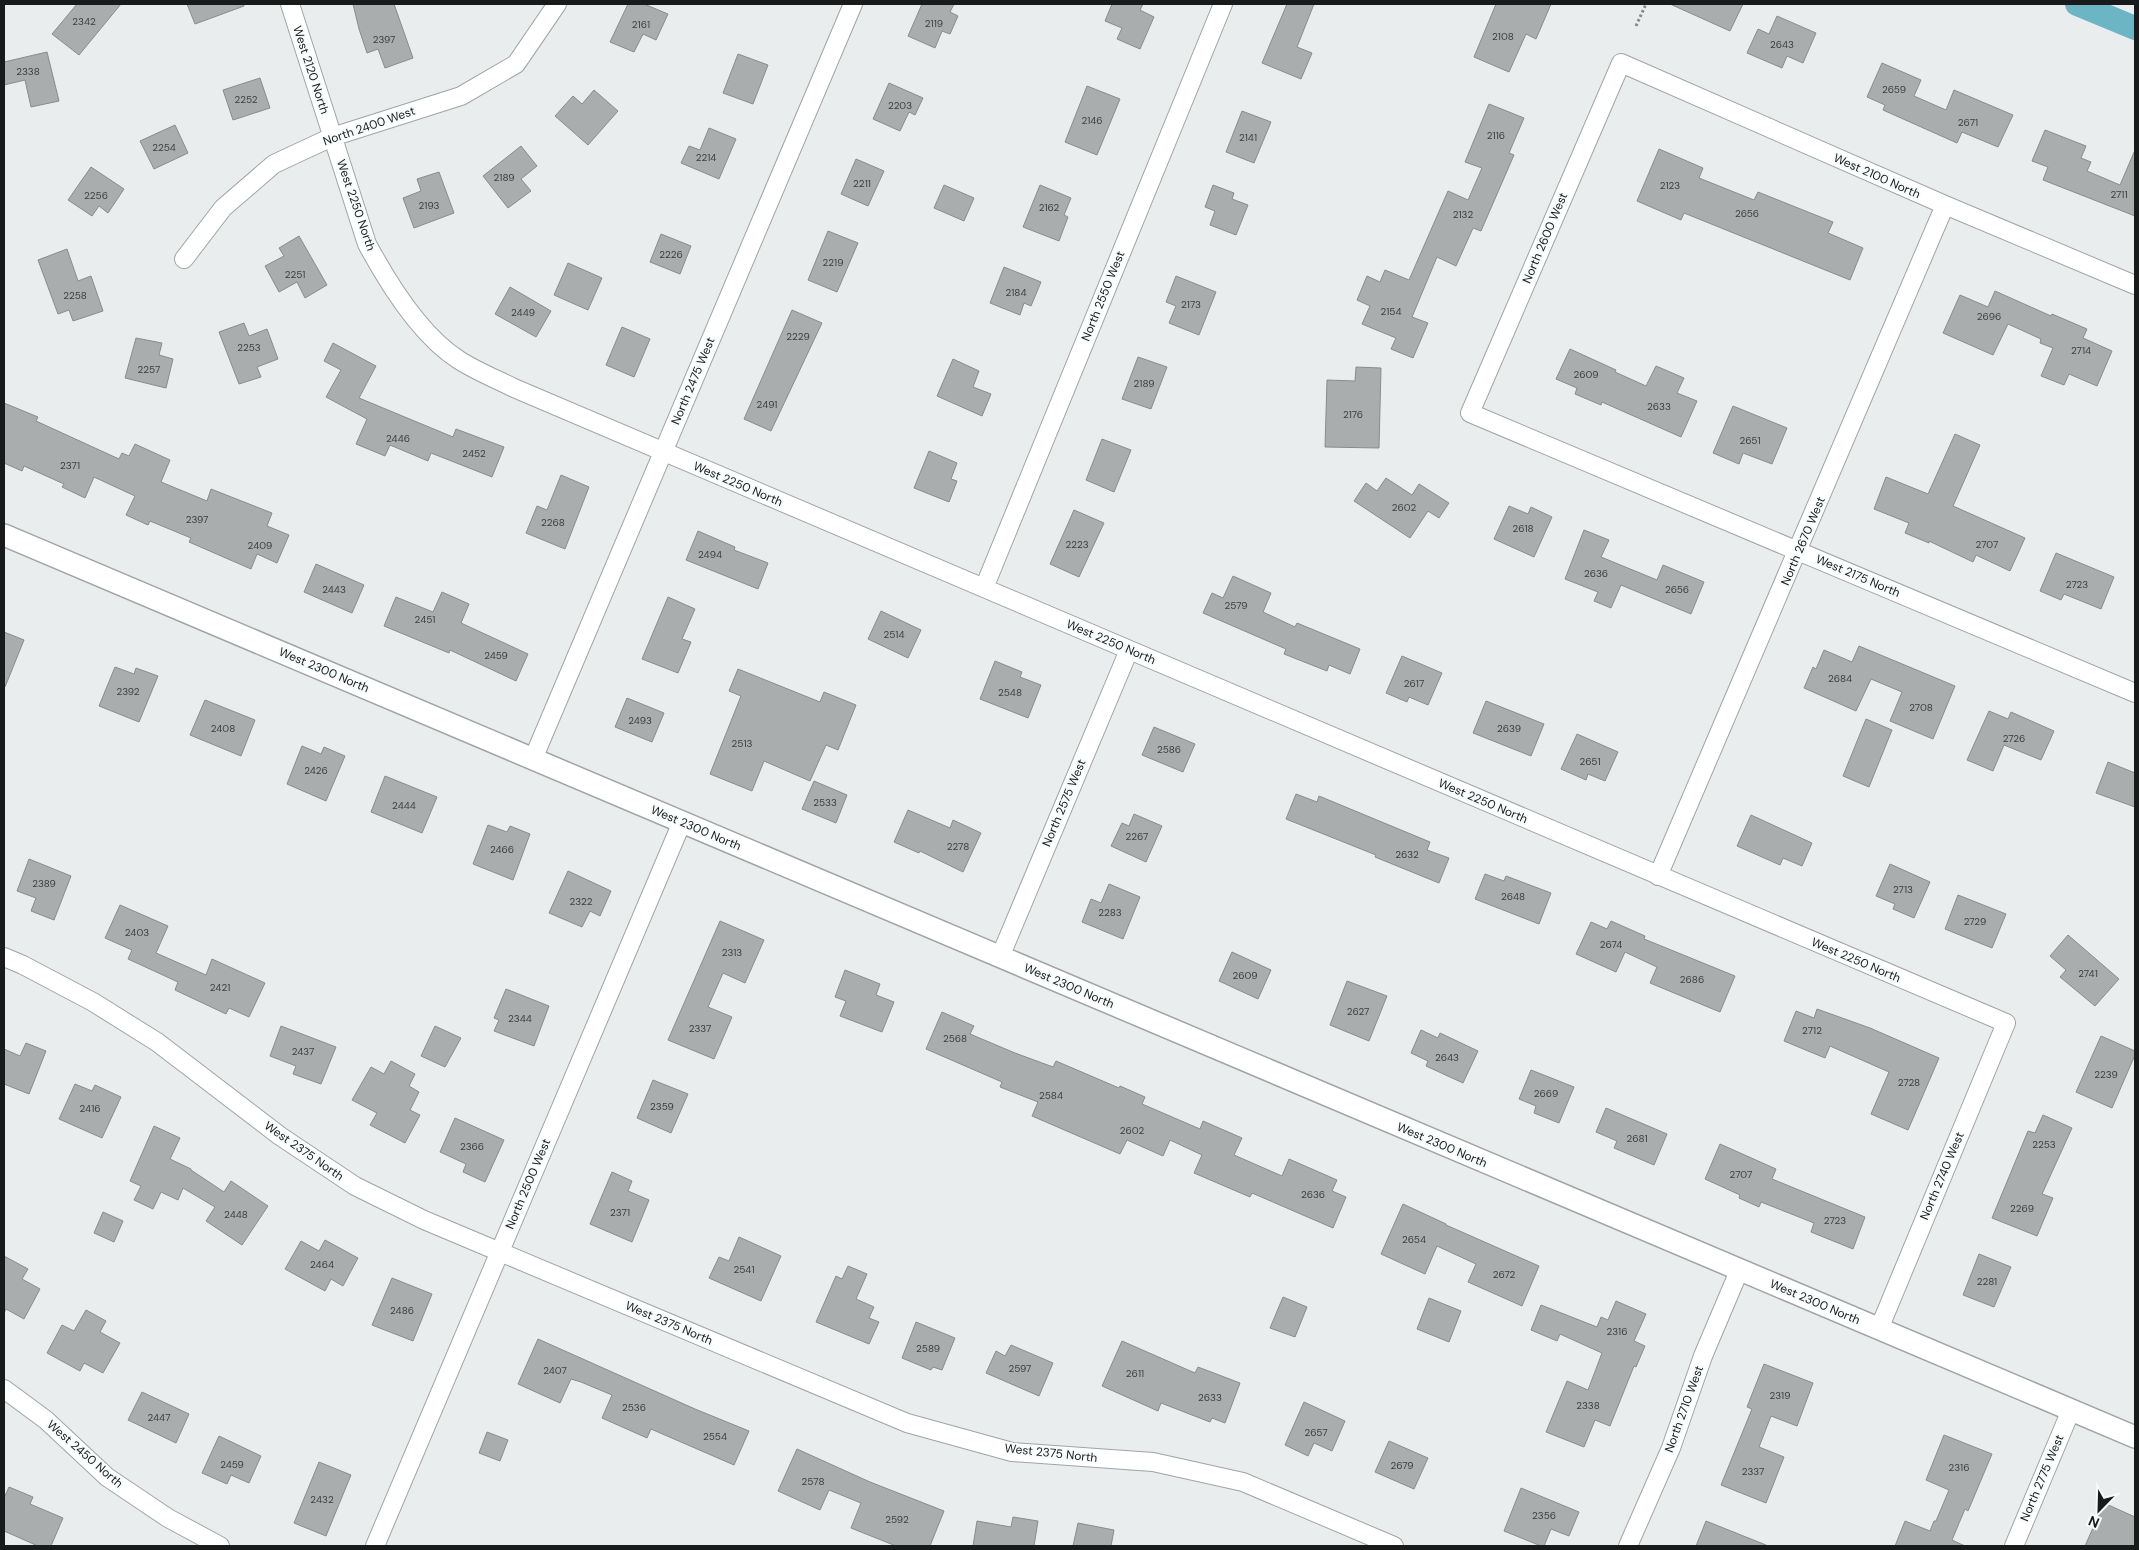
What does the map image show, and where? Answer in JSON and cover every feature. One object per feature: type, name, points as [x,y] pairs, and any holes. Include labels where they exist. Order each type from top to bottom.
[{"type":"street","name":"West 2120 North","points":[[290,4],[332,137]]},
{"type":"street","name":"North 2400 West","points":[[184,259],[222,208],[274,164],[332,137],[461,96],[516,64],[557,4]]},
{"type":"street","name":"North 2475 West","points":[[532,759],[853,4]]},
{"type":"street","name":"North 2550 West","points":[[984,588],[1223,4]]},
{"type":"street","name":"West 2100 North","points":[[1621,63],[1945,205],[2135,285]]},
{"type":"street","name":"North 2600 West","points":[[1470,413],[1621,63]]},
{"type":"street","name":"West 2250 North","points":[[332,137],[368,244],[383,274],[426,332],[458,359],[514,388],[663,452],[2006,1023]]},
{"type":"street","name":"North 2670 West","points":[[1658,876],[1945,205]]},
{"type":"street","name":"West 2175 North","points":[[1470,413],[2135,693]]},
{"type":"street","name":"West 2300 North","points":[[4,535],[2135,1437]]},
{"type":"street","name":"North 2575 West","points":[[1000,956],[1129,650]]},
{"type":"street","name":"North 2500 West","points":[[374,1546],[682,822]]},
{"type":"street","name":"West 2375 North","points":[[4,957],[93,1002],[157,1042],[280,1136],[355,1186],[424,1220],[907,1423],[1012,1452],[1153,1462],[1243,1482],[1394,1546]]},
{"type":"street","name":"North 2740 West","points":[[1879,1329],[2006,1023]]},
{"type":"street","name":"North 2710 West","points":[[1628,1546],[1671,1448],[1704,1356],[1740,1271]]},
{"type":"street","name":"West 2450 North","points":[[4,1389],[46,1420],[107,1477],[168,1518],[220,1546]]},
{"type":"street","name":"North 2775 West","points":[[2014,1546],[2071,1410]]},
{"type":"path","points":[[1636,26],[1646,4]]},
{"type":"building","points":[[77,4],[121,4],[79,55],[52,34]]},
{"type":"building","points":[[187,4],[244,4],[244,6],[195,24]]},
{"type":"building","points":[[353,4],[394,4],[413,58],[385,68],[378,49],[367,53]]},
{"type":"building","points":[[628,4],[644,4],[668,14],[656,40],[643,34],[634,52],[610,42]]},
{"type":"building","points":[[922,4],[954,4],[950,12],[958,16],[950,34],[942,31],[935,48],[908,36]]},
{"type":"building","points":[[1112,4],[1143,4],[1140,10],[1154,17],[1140,49],[1117,39],[1122,28],[1105,21]]},
{"type":"building","points":[[1287,4],[1314,4],[1297,47],[1312,53],[1301,79],[1262,63]]},
{"type":"building","points":[[1496,4],[1551,4],[1536,39],[1526,34],[1509,72],[1474,57]]},
{"type":"building","points":[[1670,4],[1743,4],[1730,31]]},
{"type":"building","points":[[1777,16],[1816,33],[1803,63],[1787,56],[1782,68],[1747,53],[1758,29],[1769,34]]},
{"type":"building","points":[[47,52],[59,101],[31,107],[25,80],[4,85],[4,62]]},
{"type":"building","points":[[738,54],[768,65],[753,104],[723,93]]},
{"type":"building","points":[[1882,63],[1921,80],[1914,96],[1946,110],[1954,90],[2013,115],[1998,147],[1962,132],[1957,143],[1883,110],[1885,105],[1867,97]]},
{"type":"building","points":[[260,78],[270,108],[233,120],[223,90]]},
{"type":"building","points":[[889,83],[923,98],[915,115],[909,112],[900,131],[873,119]]},
{"type":"building","points":[[1087,86],[1120,99],[1097,155],[1065,142]]},
{"type":"building","points":[[594,90],[618,111],[588,145],[555,116],[573,96],[582,104]]},
{"type":"building","points":[[1489,104],[1524,118],[1509,153],[1514,155],[1481,231],[1473,228],[1456,266],[1437,257],[1412,317],[1428,323],[1413,358],[1391,349],[1396,338],[1362,324],[1370,306],[1357,300],[1367,276],[1380,282],[1385,270],[1409,280],[1448,191],[1468,200],[1482,168],[1465,162]]},
{"type":"building","points":[[1242,111],[1271,122],[1254,163],[1226,152]]},
{"type":"building","points":[[175,125],[188,153],[154,169],[140,141]]},
{"type":"building","points":[[709,128],[736,139],[719,179],[681,163],[689,146],[700,150]]},
{"type":"building","points":[[2045,130],[2086,146],[2081,158],[2091,162],[2087,171],[2120,185],[2135,150],[2135,216],[2043,180],[2048,167],[2032,161]]},
{"type":"building","points":[[521,146],[537,166],[521,179],[531,191],[508,208],[483,176]]},
{"type":"building","points":[[1659,149],[1703,168],[1699,178],[1754,200],[1758,192],[1833,222],[1828,233],[1863,248],[1850,280],[1684,213],[1681,220],[1637,201]]},
{"type":"building","points":[[856,159],[884,171],[868,206],[841,194]]},
{"type":"building","points":[[91,167],[124,189],[108,213],[99,206],[92,216],[68,200]]},
{"type":"building","points":[[439,172],[454,213],[414,228],[403,198],[421,191],[417,179]]},
{"type":"building","points":[[944,185],[974,198],[964,221],[934,208]]},
{"type":"building","points":[[1040,185],[1071,198],[1064,215],[1068,217],[1059,241],[1023,227]]},
{"type":"building","points":[[1213,185],[1234,193],[1232,199],[1248,205],[1236,235],[1210,225],[1215,211],[1205,207]]},
{"type":"building","points":[[828,231],[858,243],[837,292],[808,280]]},
{"type":"building","points":[[661,234],[691,246],[680,274],[650,262]]},
{"type":"building","points":[[299,236],[327,285],[305,298],[297,282],[279,292],[265,266],[284,256],[279,248]]},
{"type":"building","points":[[67,249],[78,281],[91,276],[103,311],[73,321],[69,310],[58,314],[38,260]]},
{"type":"building","points":[[568,263],[602,278],[588,310],[554,295]]},
{"type":"building","points":[[1004,267],[1041,282],[1031,306],[1024,303],[1020,315],[990,303]]},
{"type":"building","points":[[1176,276],[1216,292],[1199,335],[1169,323],[1176,306],[1166,302]]},
{"type":"building","points":[[510,287],[551,311],[536,337],[495,314]]},
{"type":"building","points":[[1995,291],[2051,316],[2052,314],[2087,329],[2083,338],[2112,351],[2097,386],[2069,374],[2064,385],[2041,376],[2053,348],[2040,343],[2041,339],[2008,324],[1993,355],[1943,333],[1960,295],[1988,307]]},
{"type":"building","points":[[792,310],[822,323],[771,431],[744,419]]},
{"type":"building","points":[[244,323],[249,336],[267,329],[278,359],[257,367],[261,377],[239,384],[219,332]]},
{"type":"building","points":[[622,327],[650,339],[634,377],[606,365]]},
{"type":"building","points":[[136,338],[162,343],[159,355],[173,359],[166,388],[125,378]]},
{"type":"building","points":[[333,343],[376,366],[359,398],[453,437],[456,429],[504,447],[492,477],[431,453],[428,461],[390,445],[385,456],[356,444],[367,419],[326,397],[341,370],[324,361]]},
{"type":"building","points":[[1570,349],[1646,386],[1656,366],[1684,378],[1677,393],[1697,401],[1681,437],[1602,402],[1601,405],[1575,394],[1577,388],[1556,379]]},
{"type":"building","points":[[1138,357],[1167,367],[1151,409],[1122,399]]},
{"type":"building","points":[[953,359],[979,371],[973,387],[991,394],[982,416],[937,396]]},
{"type":"building","points":[[1356,367],[1381,368],[1379,448],[1325,447],[1327,380],[1355,381]]},
{"type":"building","points":[[4,403],[38,417],[36,421],[119,459],[122,453],[129,456],[135,444],[170,460],[161,482],[207,501],[211,489],[272,513],[267,526],[289,535],[277,563],[257,554],[251,569],[189,542],[191,538],[150,521],[148,525],[126,515],[135,496],[94,477],[85,498],[62,487],[64,484],[24,466],[22,471],[4,463]]},
{"type":"building","points":[[1733,406],[1787,428],[1772,464],[1743,453],[1739,464],[1713,453]]},
{"type":"building","points":[[1955,434],[1980,445],[1953,506],[2025,538],[2010,571],[1976,555],[1973,562],[1929,541],[1929,543],[1905,533],[1909,523],[1874,509],[1886,477],[1928,494]]},
{"type":"building","points":[[1102,439],[1131,450],[1114,492],[1086,480]]},
{"type":"building","points":[[929,451],[957,463],[951,479],[957,481],[949,502],[914,488]]},
{"type":"building","points":[[561,475],[589,487],[565,549],[526,533],[537,506],[547,510]]},
{"type":"building","points":[[1386,478],[1412,495],[1419,484],[1449,503],[1439,518],[1428,511],[1410,538],[1354,501],[1366,483],[1377,491]]},
{"type":"building","points":[[1509,506],[1528,514],[1531,507],[1552,517],[1534,557],[1494,539]]},
{"type":"building","points":[[1074,510],[1104,523],[1079,577],[1050,564]]},
{"type":"building","points":[[1584,530],[1609,540],[1601,557],[1657,580],[1663,565],[1704,582],[1691,614],[1621,585],[1611,608],[1594,601],[1598,592],[1565,579]]},
{"type":"building","points":[[698,531],[735,547],[734,550],[768,563],[758,589],[686,560]]},
{"type":"building","points":[[2056,553],[2114,577],[2101,609],[2064,594],[2061,600],[2040,591]]},
{"type":"building","points":[[316,564],[364,585],[352,613],[304,592]]},
{"type":"building","points":[[1233,576],[1271,593],[1263,612],[1295,627],[1297,623],[1360,649],[1350,674],[1329,665],[1327,671],[1284,654],[1286,649],[1203,613],[1212,593],[1223,598]]},
{"type":"building","points":[[442,592],[469,604],[461,623],[528,654],[516,681],[450,650],[449,653],[384,626],[396,597],[433,612]]},
{"type":"building","points":[[668,597],[695,609],[682,639],[691,642],[678,673],[642,659]]},
{"type":"building","points":[[881,611],[921,630],[908,658],[868,639]]},
{"type":"building","points":[[4,632],[24,640],[5,687],[4,687]]},
{"type":"building","points":[[1859,646],[1955,686],[1933,739],[1890,721],[1902,692],[1871,679],[1856,711],[1804,688],[1813,667],[1816,669],[1824,650],[1852,662]]},
{"type":"building","points":[[1402,656],[1442,673],[1428,705],[1409,697],[1407,702],[1386,693]]},
{"type":"building","points":[[995,661],[1022,672],[1020,677],[1041,685],[1028,718],[980,699]]},
{"type":"building","points":[[115,667],[134,674],[136,668],[158,676],[139,722],[99,706]]},
{"type":"building","points":[[738,669],[820,702],[824,692],[856,705],[838,750],[826,745],[810,781],[764,761],[752,791],[710,774],[741,696],[729,691]]},
{"type":"building","points":[[627,698],[664,713],[652,742],[615,727]]},
{"type":"building","points":[[205,700],[255,720],[241,756],[190,735]]},
{"type":"building","points":[[1486,701],[1544,724],[1531,756],[1473,733]]},
{"type":"building","points":[[1989,711],[2008,719],[2011,712],[2054,731],[2041,760],[2004,745],[1993,771],[1967,760]]},
{"type":"building","points":[[1866,719],[1892,730],[1869,787],[1843,776]]},
{"type":"building","points":[[1154,727],[1195,744],[1183,772],[1142,755]]},
{"type":"building","points":[[1577,734],[1618,752],[1605,781],[1588,774],[1586,780],[1561,769]]},
{"type":"building","points":[[302,746],[321,754],[324,747],[345,756],[326,801],[287,784]]},
{"type":"building","points":[[2108,762],[2135,773],[2135,807],[2096,793]]},
{"type":"building","points":[[385,776],[437,797],[422,833],[371,812]]},
{"type":"building","points":[[814,781],[847,795],[836,823],[802,809]]},
{"type":"building","points":[[1296,794],[1317,802],[1319,796],[1430,842],[1427,850],[1449,858],[1439,883],[1375,857],[1376,855],[1286,819]]},
{"type":"building","points":[[908,810],[950,828],[953,820],[981,833],[963,872],[920,851],[919,853],[894,842]]},
{"type":"building","points":[[1134,814],[1162,826],[1146,862],[1111,846],[1122,823],[1129,826]]},
{"type":"building","points":[[1751,815],[1812,843],[1802,866],[1783,858],[1780,865],[1737,846]]},
{"type":"building","points":[[488,825],[507,832],[510,826],[530,834],[513,880],[473,864]]},
{"type":"building","points":[[29,859],[71,876],[54,920],[31,911],[36,898],[17,891]]},
{"type":"building","points":[[1890,864],[1930,882],[1914,918],[1893,909],[1895,904],[1876,896]]},
{"type":"building","points":[[568,871],[611,891],[600,916],[590,911],[582,927],[549,913]]},
{"type":"building","points":[[1485,874],[1504,881],[1506,876],[1551,893],[1539,924],[1475,899]]},
{"type":"building","points":[[1109,884],[1140,897],[1123,939],[1082,922],[1091,899],[1101,903]]},
{"type":"building","points":[[1958,895],[2006,914],[1992,948],[1945,929]]},
{"type":"building","points":[[120,905],[168,926],[156,953],[206,975],[212,959],[265,983],[249,1017],[229,1008],[226,1014],[175,990],[178,982],[128,959],[132,950],[105,938]]},
{"type":"building","points":[[720,921],[764,940],[745,983],[723,973],[708,1007],[732,1017],[714,1059],[668,1040]]},
{"type":"building","points":[[1611,921],[1645,936],[1644,939],[1735,976],[1720,1012],[1650,983],[1657,967],[1625,952],[1616,972],[1576,954],[1591,922],[1607,929]]},
{"type":"building","points":[[2068,935],[2119,979],[2095,1006],[2060,977],[2066,970],[2050,956]]},
{"type":"building","points":[[1232,952],[1271,970],[1258,999],[1219,981]]},
{"type":"building","points":[[845,970],[880,984],[876,995],[894,1002],[882,1032],[840,1016],[846,1001],[835,997]]},
{"type":"building","points":[[1347,981],[1387,996],[1369,1041],[1330,1025]]},
{"type":"building","points":[[506,989],[549,1006],[534,1046],[494,1031],[499,1020],[494,1018]]},
{"type":"building","points":[[1817,1009],[1870,1028],[1939,1058],[1908,1130],[1871,1114],[1889,1072],[1830,1046],[1825,1058],[1784,1041],[1796,1011],[1814,1018]]},
{"type":"building","points":[[942,1012],[974,1026],[970,1034],[1015,1053],[1053,1067],[1056,1061],[1145,1097],[1142,1104],[1200,1129],[1203,1121],[1242,1138],[1234,1155],[1282,1176],[1289,1159],[1337,1180],[1332,1191],[1346,1197],[1333,1228],[1252,1193],[1250,1197],[1194,1173],[1202,1155],[1170,1140],[1163,1156],[1127,1140],[1120,1154],[1032,1116],[1038,1102],[1000,1087],[1002,1082],[926,1049]]},
{"type":"building","points":[[281,1026],[336,1047],[321,1084],[293,1074],[296,1066],[270,1056]]},
{"type":"building","points":[[435,1026],[461,1038],[445,1067],[421,1056]]},
{"type":"building","points":[[1421,1030],[1438,1038],[1440,1033],[1478,1051],[1463,1083],[1426,1066],[1428,1061],[1411,1053]]},
{"type":"building","points":[[2101,1036],[2135,1051],[2112,1108],[2076,1092]]},
{"type":"building","points":[[26,1043],[46,1051],[29,1094],[4,1084],[4,1049],[20,1056]]},
{"type":"building","points":[[391,1061],[415,1074],[409,1086],[419,1092],[410,1110],[420,1115],[405,1143],[370,1125],[377,1113],[352,1100],[371,1067],[384,1074]]},
{"type":"building","points":[[1531,1070],[1574,1087],[1559,1123],[1534,1113],[1536,1106],[1519,1099]]},
{"type":"building","points":[[653,1080],[688,1094],[671,1133],[637,1118]]},
{"type":"building","points":[[75,1084],[92,1091],[95,1085],[121,1097],[102,1138],[59,1119]]},
{"type":"building","points":[[1606,1108],[1667,1134],[1654,1165],[1614,1148],[1617,1141],[1596,1132]]},
{"type":"building","points":[[2043,1115],[2072,1128],[2042,1194],[2053,1198],[2037,1236],[1992,1218],[2028,1131],[2035,1133]]},
{"type":"building","points":[[455,1118],[504,1140],[485,1182],[463,1172],[466,1164],[440,1152]]},
{"type":"building","points":[[154,1126],[180,1138],[170,1159],[191,1169],[224,1192],[231,1181],[268,1206],[242,1245],[206,1221],[215,1207],[183,1188],[178,1200],[161,1192],[153,1209],[134,1200],[141,1186],[130,1181]]},
{"type":"building","points":[[1720,1144],[1776,1169],[1772,1179],[1865,1217],[1853,1249],[1811,1232],[1814,1223],[1761,1202],[1759,1207],[1739,1198],[1740,1195],[1705,1179]]},
{"type":"building","points":[[612,1172],[632,1181],[628,1191],[649,1200],[632,1242],[590,1224]]},
{"type":"building","points":[[1403,1204],[1539,1266],[1522,1306],[1468,1282],[1476,1264],[1437,1246],[1425,1274],[1381,1254]]},
{"type":"building","points":[[103,1212],[123,1221],[114,1242],[94,1233]]},
{"type":"building","points":[[739,1237],[781,1256],[761,1301],[709,1278],[719,1257],[729,1261]]},
{"type":"building","points":[[325,1240],[358,1258],[343,1286],[331,1279],[325,1291],[285,1269],[301,1241],[319,1251]]},
{"type":"building","points":[[1979,1254],[2011,1267],[1994,1307],[1963,1295]]},
{"type":"building","points":[[4,1256],[28,1269],[22,1279],[40,1289],[24,1319],[6,1309],[4,1313]]},
{"type":"building","points":[[848,1266],[867,1274],[856,1299],[874,1307],[869,1318],[879,1322],[869,1344],[816,1322],[836,1276],[842,1279]]},
{"type":"building","points":[[392,1278],[432,1294],[413,1341],[372,1325]]},
{"type":"building","points":[[1283,1297],[1307,1307],[1295,1337],[1270,1328]]},
{"type":"building","points":[[1429,1298],[1461,1311],[1449,1342],[1417,1329]]},
{"type":"building","points":[[1616,1301],[1646,1314],[1634,1341],[1645,1346],[1636,1367],[1634,1366],[1610,1426],[1595,1420],[1584,1447],[1546,1432],[1567,1381],[1588,1390],[1602,1353],[1560,1334],[1557,1341],[1531,1330],[1541,1305],[1597,1327],[1601,1317],[1608,1320]]},
{"type":"building","points":[[86,1310],[106,1321],[100,1332],[120,1343],[103,1373],[84,1363],[80,1371],[47,1353],[62,1325],[74,1331]]},
{"type":"building","points":[[916,1322],[955,1338],[942,1370],[933,1367],[931,1370],[902,1358]]},
{"type":"building","points":[[538,1339],[749,1431],[734,1465],[651,1429],[647,1438],[602,1418],[612,1395],[581,1382],[571,1379],[560,1403],[518,1384]]},
{"type":"building","points":[[1122,1341],[1195,1373],[1198,1367],[1240,1383],[1225,1423],[1212,1418],[1210,1422],[1161,1403],[1158,1411],[1102,1386]]},
{"type":"building","points":[[1011,1345],[1053,1363],[1039,1396],[986,1373],[996,1351],[1005,1356]]},
{"type":"building","points":[[1764,1364],[1813,1383],[1797,1426],[1771,1416],[1759,1447],[1784,1457],[1766,1503],[1721,1485],[1752,1409],[1747,1407]]},
{"type":"building","points":[[142,1392],[189,1414],[176,1443],[128,1420]]},
{"type":"building","points":[[1304,1402],[1345,1421],[1332,1451],[1314,1443],[1308,1456],[1285,1445]]},
{"type":"building","points":[[487,1432],[508,1440],[500,1461],[479,1453]]},
{"type":"building","points":[[1944,1435],[1992,1454],[1968,1511],[1965,1509],[1952,1540],[1965,1546],[1895,1546],[1905,1521],[1930,1531],[1934,1521],[1936,1521],[1949,1490],[1926,1480]]},
{"type":"building","points":[[219,1436],[261,1456],[249,1483],[231,1475],[227,1484],[202,1473]]},
{"type":"building","points":[[1389,1441],[1428,1458],[1414,1489],[1375,1472]]},
{"type":"building","points":[[797,1449],[870,1482],[944,1511],[930,1546],[896,1546],[851,1528],[861,1503],[829,1490],[820,1510],[778,1491]]},
{"type":"building","points":[[319,1462],[351,1475],[326,1536],[294,1523]]},
{"type":"building","points":[[9,1487],[33,1497],[30,1504],[63,1518],[51,1546],[38,1546],[4,1531],[4,1498]]},
{"type":"building","points":[[1521,1488],[1579,1512],[1569,1536],[1551,1529],[1544,1546],[1541,1546],[1504,1531]]},
{"type":"building","points":[[2104,1503],[2135,1517],[2135,1546],[2085,1546]]},
{"type":"building","points":[[1013,1517],[1038,1521],[1034,1546],[973,1546],[977,1521],[1011,1527]]},
{"type":"building","points":[[1706,1521],[1766,1545],[1766,1546],[1696,1546]]},
{"type":"building","points":[[1078,1523],[1114,1530],[1111,1546],[1073,1546]]},
{"type":"waterway","points":[[2077,4],[2135,28]]}]
